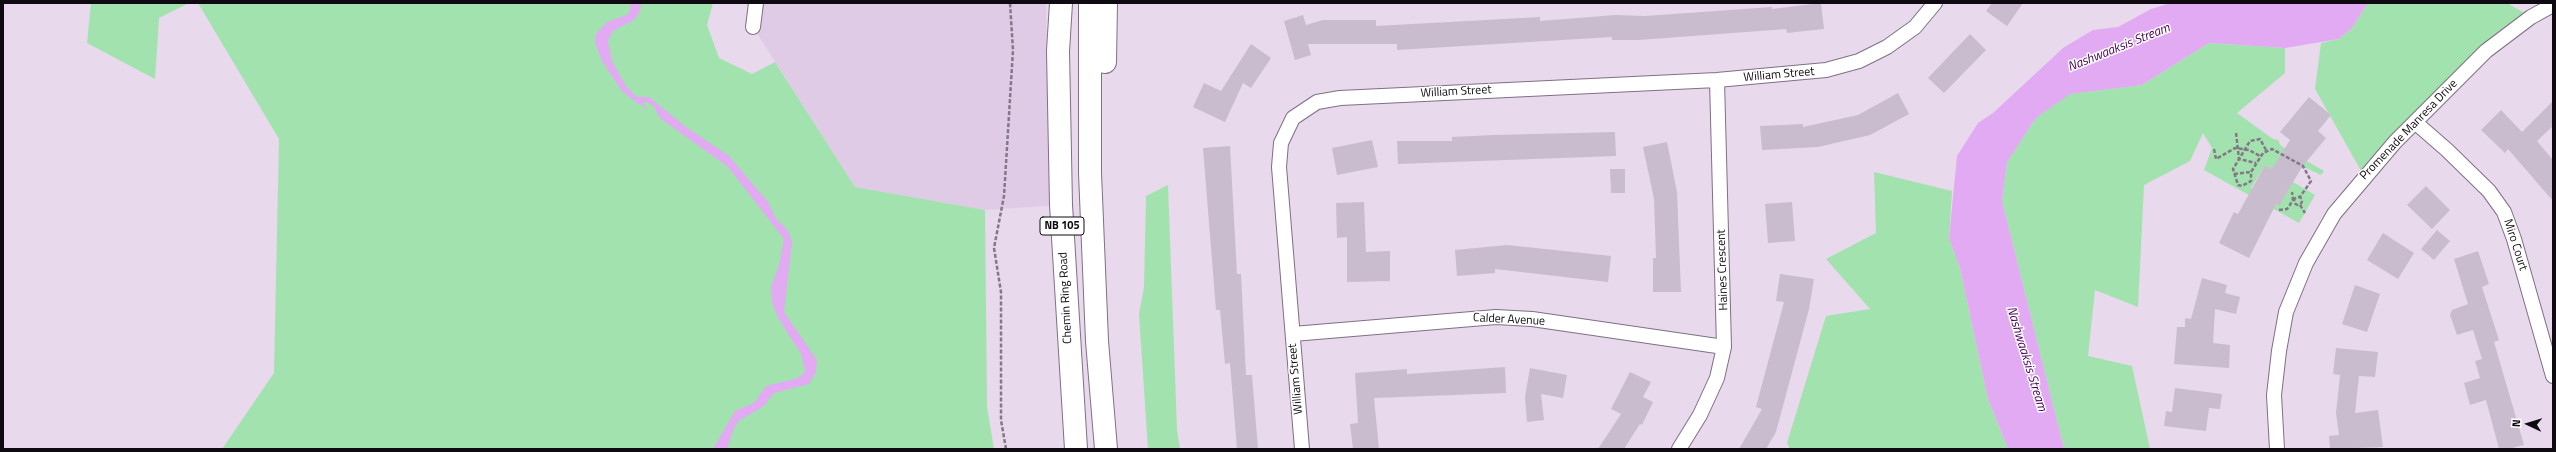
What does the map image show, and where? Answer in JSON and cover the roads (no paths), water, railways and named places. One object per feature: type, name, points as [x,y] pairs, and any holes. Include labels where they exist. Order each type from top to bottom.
[{"type":"highway","points":[[1046,3],[1047,70],[1061,205]]},
{"type":"highway","name":"Chemin Ring Road","points":[[1061,3],[1058,51],[1061,205],[1076,449]]},
{"type":"highway","name":"NB 105","points":[[1090,3],[1090,173],[1098,341],[1106,449]]},
{"type":"highway","points":[[1098,341],[1106,3]]},
{"type":"street","points":[[753,27],[756,3]]},
{"type":"street","name":"William Street","points":[[1302,449],[1279,168],[1281,143],[1293,118],[1317,102],[1340,98],[1718,80],[1810,73],[1859,61],[1902,38],[1925,17],[1935,3]]},
{"type":"street","name":"Promenade Manresa Drive","points":[[2277,449],[2274,395],[2279,351],[2286,312],[2306,263],[2338,209],[2390,147],[2416,123],[2486,51],[2531,17],[2553,5]]},
{"type":"street","name":"Haines Crescent","points":[[1679,449],[1700,415],[1717,378],[1724,346],[1718,80]]},
{"type":"street","name":"Miro Court","points":[[2416,123],[2483,186],[2504,212],[2514,239],[2553,376]]},
{"type":"street","name":"Calder Avenue","points":[[1293,334],[1496,317],[1532,319],[1724,346]]},
{"type":"water","points":[[630,3],[642,3],[639,13],[634,20],[613,31],[608,41],[612,61],[626,86],[637,97],[649,97],[686,127],[729,156],[768,202],[776,219],[787,229],[792,242],[784,312],[817,360],[816,372],[809,384],[774,393],[764,406],[740,420],[735,426],[727,449],[713,449],[735,411],[754,403],[766,386],[795,379],[802,375],[805,371],[801,354],[777,316],[772,302],[771,287],[779,265],[784,239],[728,167],[660,118],[654,107],[647,102],[642,102],[648,110],[621,90],[602,61],[595,43],[596,34],[607,22],[627,15],[630,10]]},
{"type":"water","name":"Nashwaaksis Stream","points":[[2171,3],[2368,3],[2352,28],[2339,39],[2285,48],[2209,43],[2142,85],[2070,94],[2036,118],[2007,162],[2002,201],[2064,449],[2008,449],[1988,399],[1960,268],[1949,238],[1957,156],[1978,123],[1993,113],[2063,48],[2093,30],[2118,27],[2151,9]]}]
